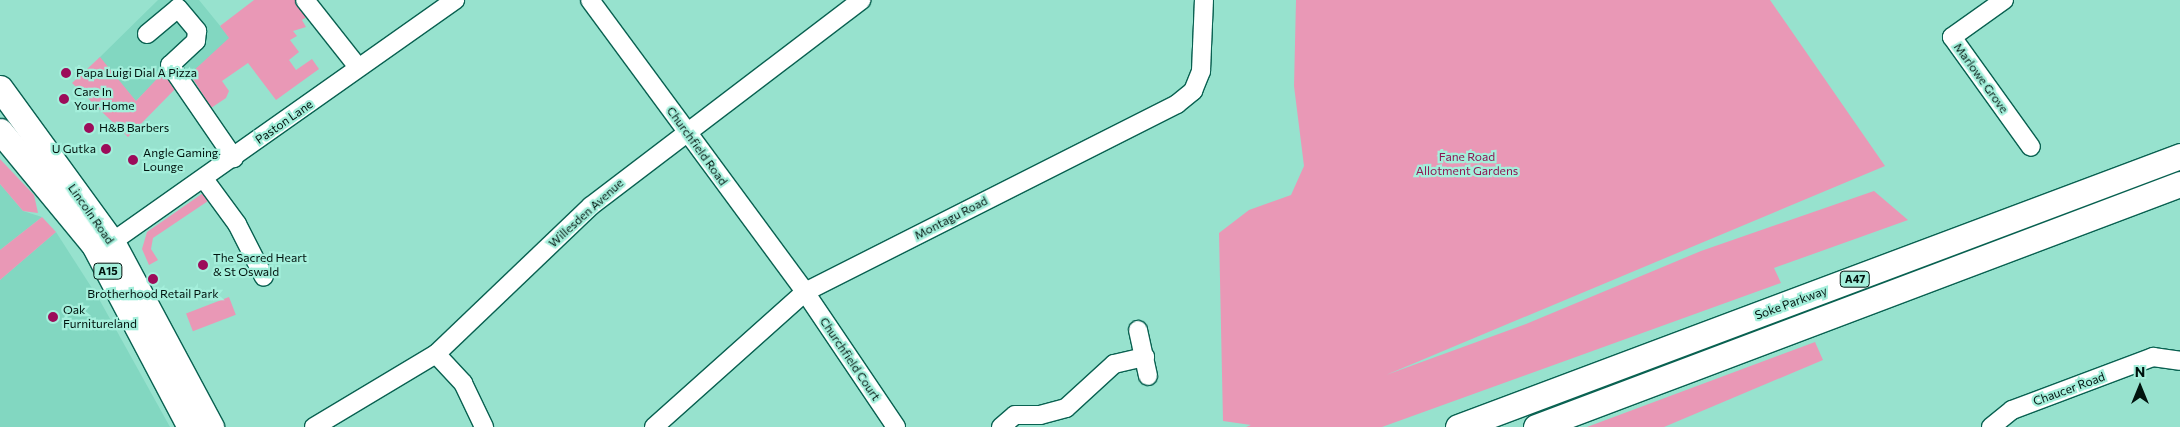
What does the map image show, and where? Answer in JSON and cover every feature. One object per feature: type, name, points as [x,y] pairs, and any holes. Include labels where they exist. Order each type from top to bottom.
[{"type":"highway","name":"Lincoln Road","points":[[0,88],[112,242],[211,427]]},
{"type":"highway","name":"Lincoln Road","points":[[0,131],[94,245],[190,427]]},
{"type":"highway","name":"Soke Parkway","points":[[1458,427],[2180,156]]},
{"type":"highway","name":"A47","points":[[1536,427],[2180,184]]},
{"type":"street","points":[[306,0],[358,67]]},
{"type":"street","name":"Paston Lane","points":[[112,242],[234,158],[358,67],[455,0]]},
{"type":"street","name":"Churchfield Road","points":[[590,0],[805,292]]},
{"type":"street","name":"Willesden Avenue","points":[[314,427],[436,354],[591,206],[685,131],[861,0]]},
{"type":"street","name":"Montagu Road","points":[[654,427],[805,292],[1177,104],[1193,91],[1201,70],[1204,0]]},
{"type":"street","name":"Marlowe Grove","points":[[2004,0],[1952,37],[2031,148]]},
{"type":"street","points":[[147,34],[178,8],[197,31],[196,41],[170,65],[234,158]]},
{"type":"street","points":[[204,179],[237,224],[264,277]]},
{"type":"street","name":"Churchfield Court","points":[[805,292],[896,427]]},
{"type":"street","points":[[1138,330],[1148,376]]},
{"type":"street","points":[[436,354],[463,383],[484,427]]},
{"type":"street","points":[[1001,427],[1016,415],[1040,415],[1066,408],[1114,364],[1145,358]]},
{"type":"street","name":"Chaucer Road","points":[[1991,427],[2012,410],[2153,358],[2180,361]]},
{"type":"shaded area","points":[[158,0],[199,0],[230,38],[182,82],[170,66],[136,101],[98,59]]},
{"type":"shaded area","points":[[0,184],[23,211],[42,217],[0,250]]},
{"type":"shaded area","points":[[56,232],[99,299],[170,427],[0,427],[0,280]]},
{"type":"green space","points":[[254,0],[296,0],[308,16],[302,20],[306,27],[293,31],[297,36],[290,40],[299,52],[289,60],[296,70],[312,59],[319,69],[276,100],[248,63],[222,81],[229,91],[226,98],[211,108],[190,74],[229,38],[220,26]]},
{"type":"green space","name":"Fane Road Allotment Gardens","points":[[1296,0],[1770,0],[1885,166],[1386,375],[1526,324],[1701,251],[1874,191],[1908,220],[1774,268],[1781,283],[1382,427],[1246,427],[1251,425],[1223,421],[1219,233],[1249,210],[1291,195],[1304,166],[1294,86]]},
{"type":"green space","points":[[100,57],[136,101],[170,65],[182,82],[128,137],[72,83]]},
{"type":"green space","points":[[0,159],[34,195],[38,213],[23,211],[0,184]]},
{"type":"green space","points":[[206,191],[211,199],[153,238],[151,249],[158,260],[149,265],[142,249],[147,232]]},
{"type":"green space","points":[[42,217],[56,232],[0,280],[0,250]]},
{"type":"green space","points":[[229,297],[236,315],[193,331],[186,313]]},
{"type":"green space","points":[[1815,342],[1823,360],[1664,427],[1587,427]]},
{"type":"place","name":"Papa Luigi Dial A Pizza","points":[[66,73]]},
{"type":"place","name":"Care In Your Home","points":[[64,99]]},
{"type":"place","name":"H&B Barbers","points":[[89,128]]},
{"type":"place","name":"U Gutka","points":[[106,149]]},
{"type":"place","name":"Angle Gaming Lounge","points":[[133,160]]},
{"type":"place","name":"The Sacred Heart & St Oswald","points":[[203,265]]},
{"type":"place","name":"Brotherhood Retail Park","points":[[153,279]]},
{"type":"place","name":"Oak Furnitureland","points":[[53,317]]}]
